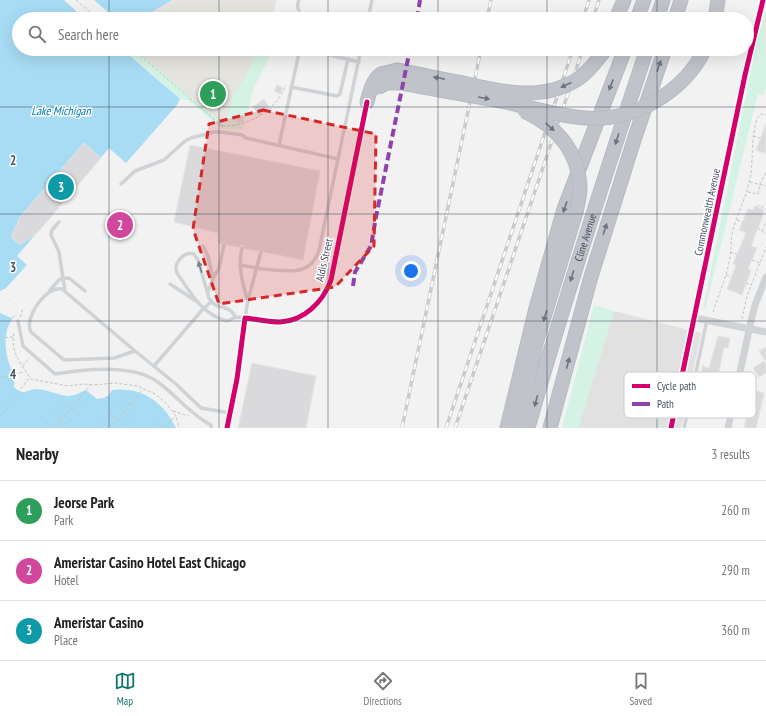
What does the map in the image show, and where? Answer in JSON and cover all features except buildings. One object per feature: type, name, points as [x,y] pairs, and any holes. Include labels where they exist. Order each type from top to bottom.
[{"type":"highway","points":[[619,12],[624,0]]},
{"type":"highway","points":[[640,12],[644,0]]},
{"type":"highway","points":[[659,12],[663,0]]},
{"type":"highway","points":[[677,12],[681,0]]},
{"type":"highway","points":[[716,12],[718,0]]},
{"type":"highway","points":[[367,102],[376,78],[381,74],[397,70],[500,91],[528,94],[554,90],[577,79],[592,66],[600,56]]},
{"type":"highway","points":[[507,428],[536,308],[564,209],[622,56]]},
{"type":"highway","name":"Cline Avenue","points":[[528,428],[581,248],[645,56]]},
{"type":"highway","name":"Cline Avenue","points":[[550,428],[590,280],[635,137],[663,56]]},
{"type":"highway","points":[[367,102],[378,88],[386,83],[401,83],[504,102],[568,116],[601,118],[629,113],[653,102],[672,90],[693,68],[701,56]]},
{"type":"highway","points":[[504,102],[544,122],[560,136],[574,161],[580,188],[576,212],[537,340],[517,428]]},
{"type":"street","name":"Commonwealth Avenue","points":[[754,38],[763,0]]},
{"type":"street","name":"Commonwealth Avenue","points":[[683,372],[750,56]]},
{"type":"street","name":"Aldis Street","points":[[245,318],[279,322],[294,319],[307,313],[313,308],[328,289],[367,102]]},
{"type":"street","points":[[740,372],[755,305],[764,289],[766,277]]},
{"type":"street","points":[[227,428],[237,379],[245,318]]},
{"type":"street","points":[[695,318],[766,332]]},
{"type":"street","name":"Commonwealth Avenue","points":[[671,428],[673,418]]},
{"type":"street","points":[[728,428],[730,418]]},
{"type":"lane","points":[[299,0],[297,4],[299,11]]},
{"type":"lane","points":[[369,12],[372,0]]},
{"type":"lane","points":[[279,145],[298,56]]},
{"type":"lane","points":[[335,56],[359,62]]},
{"type":"lane","points":[[240,265],[294,272],[305,268],[314,261],[319,250],[360,56]]},
{"type":"lane","points":[[291,87],[337,96],[340,94],[348,59]]},
{"type":"lane","points":[[121,184],[135,171],[164,160],[188,139],[214,132],[242,135],[246,138],[338,159]]},
{"type":"lane","points":[[59,222],[52,230],[50,235],[59,252],[65,290]]},
{"type":"lane","points":[[207,293],[219,268],[224,245]]},
{"type":"lane","points":[[203,246],[208,256],[213,278]]},
{"type":"lane","points":[[242,248],[240,265],[242,281],[248,300]]},
{"type":"lane","points":[[236,317],[231,310],[220,307],[211,302],[196,257],[191,253],[184,255],[178,262],[176,269],[197,302],[212,316],[227,321],[236,317],[245,318],[248,300],[261,252]]},
{"type":"lane","points":[[85,291],[71,278],[63,278],[59,280],[48,292],[30,317],[29,327],[32,332],[64,360],[114,358],[135,351]]},
{"type":"lane","points":[[170,284],[197,302]]},
{"type":"lane","points":[[48,292],[59,288],[65,290],[201,408],[230,413]]},
{"type":"lane","points":[[154,366],[203,309],[211,302]]},
{"type":"lane","points":[[696,372],[707,320]]},
{"type":"lane","points":[[18,321],[23,346],[55,374],[116,369],[128,370],[147,376],[158,382],[195,415],[212,425],[211,428]]},
{"type":"lane","points":[[684,428],[686,418]]},
{"type":"path","points":[[76,0],[90,12]]},
{"type":"path","points":[[141,56],[230,133]]},
{"type":"path","points":[[222,126],[229,126],[248,121],[262,114],[278,100],[287,81]]},
{"type":"path","points":[[713,312],[730,261],[733,229],[750,182],[753,136],[759,115],[766,115]]},
{"type":"path","points":[[753,136],[760,138]]},
{"type":"path","points":[[747,192],[758,194],[760,184],[766,172]]},
{"type":"path","points":[[750,182],[766,186]]},
{"type":"path","points":[[757,207],[759,205],[766,209]]},
{"type":"path","points":[[737,220],[743,222]]},
{"type":"path","points":[[762,231],[766,222]]},
{"type":"path","points":[[758,228],[766,234]]},
{"type":"path","points":[[742,319],[751,285],[766,247]]},
{"type":"path","points":[[730,252],[737,254]]},
{"type":"path","points":[[752,260],[760,263]]},
{"type":"path","points":[[726,275],[731,277]]},
{"type":"path","points":[[746,283],[751,285]]},
{"type":"path","points":[[23,308],[14,337],[15,353],[30,378],[68,386],[121,384],[143,388],[161,398],[172,410],[176,416],[179,428]]},
{"type":"path","points":[[0,338],[14,337]]},
{"type":"path","points":[[0,378],[20,373],[25,370]]},
{"type":"path","points":[[0,418],[30,378]]},
{"type":"path","points":[[42,418],[54,428],[91,384]]},
{"type":"path","points":[[102,421],[110,428],[143,388]]},
{"type":"path","points":[[79,399],[87,406]]},
{"type":"path","points":[[124,399],[139,410]]},
{"type":"path","points":[[61,403],[70,410]]},
{"type":"path","points":[[116,404],[132,418]]},
{"type":"path","points":[[72,407],[80,414]]},
{"type":"path","points":[[50,409],[62,419]]},
{"type":"path","points":[[172,410],[191,417]]},
{"type":"path","points":[[109,413],[125,426]]},
{"type":"path","points":[[65,415],[73,422]]},
{"type":"path","points":[[156,422],[164,428],[176,416]]},
{"type":"path","points":[[58,424],[63,428]]},
{"type":"highlighted area","points":[[263,110],[376,134],[374,246],[335,287],[219,304],[193,229],[209,124]]},
{"type":"shaded area","points":[[614,311],[701,333],[693,372],[624,372],[624,418],[683,418],[681,428],[578,428]]},
{"type":"green space","points":[[766,9],[766,87],[764,95],[758,94],[705,310],[703,309],[756,45]]},
{"type":"green space","points":[[131,56],[270,56],[254,88],[242,130],[222,129],[188,100],[180,99]]},
{"type":"green space","points":[[594,305],[614,311],[578,428],[562,428]]},
{"type":"sand","points":[[172,0],[277,0],[273,12],[152,12]]},
{"type":"sand","points":[[255,56],[246,76],[233,96],[227,118],[229,122],[224,125],[144,57]]},
{"type":"water","name":"Lake Michigan","points":[[0,0],[172,0],[152,12],[12,12],[12,56],[130,56],[180,99],[177,105],[126,163],[109,148],[17,256],[27,265],[6,288],[0,291]]},
{"type":"water","points":[[0,293],[17,306],[18,313],[9,324],[7,331],[6,353],[14,376],[14,387],[17,390],[20,392],[26,392],[37,389],[68,396],[75,395],[86,390],[97,399],[106,397],[112,390],[123,389],[142,393],[158,403],[171,419],[176,428],[0,428]]},
{"type":"pier","points":[[64,0],[94,0],[108,12],[77,12]]},
{"type":"pier","points":[[0,293],[17,306],[18,313],[11,318],[0,313]]},
{"type":"railway","points":[[488,12],[491,0]]},
{"type":"railway","points":[[585,12],[589,0]]},
{"type":"railway","points":[[595,12],[599,0]]},
{"type":"railway","points":[[402,428],[480,56]]},
{"type":"railway","points":[[446,428],[571,56]]},
{"type":"railway","points":[[455,428],[581,56]]},
{"type":"marked path","points":[[418,12],[420,0]]},
{"type":"marked path","points":[[353,286],[355,272],[371,246],[409,56]]},
{"type":"cycle path","points":[[754,38],[763,0]]},
{"type":"cycle path","points":[[683,372],[750,56]]},
{"type":"cycle path","points":[[227,428],[237,379],[245,318],[271,322],[289,321],[297,318],[305,314],[318,303],[331,280],[367,102]]},
{"type":"cycle path","points":[[671,428],[673,418]]},
{"type":"place","name":"Jeorse Park","points":[[213,94]]},
{"type":"place","name":"Ameristar Casino","points":[[61,187]]},
{"type":"place","name":"Ameristar Casino Hotel East Chicago","points":[[120,225]]}]
